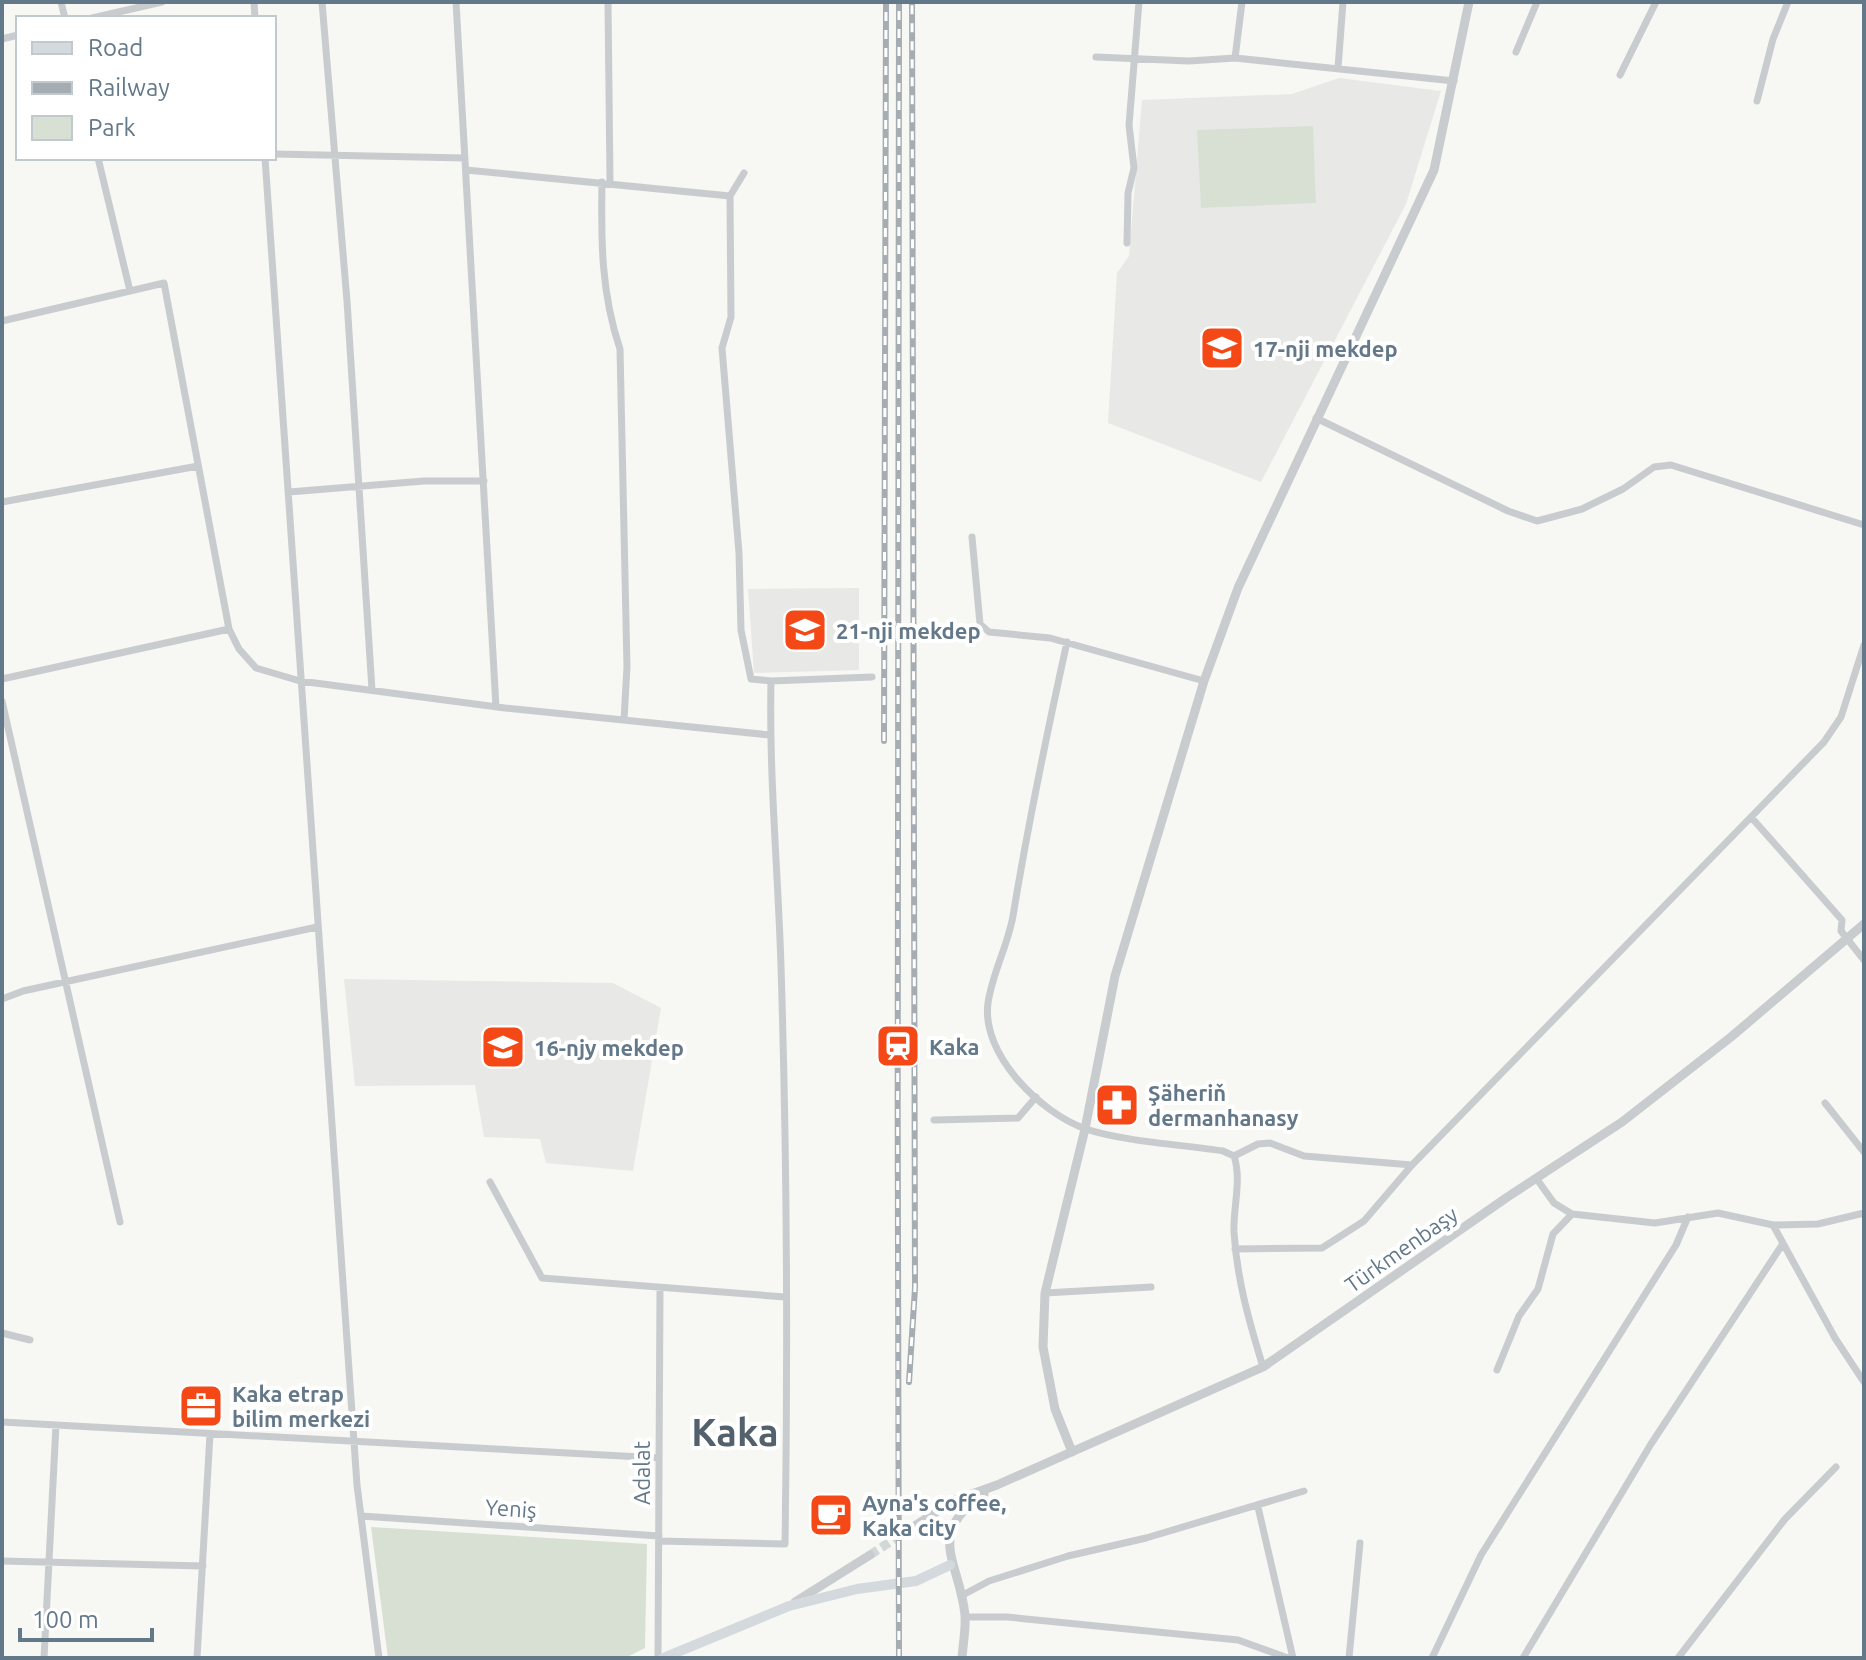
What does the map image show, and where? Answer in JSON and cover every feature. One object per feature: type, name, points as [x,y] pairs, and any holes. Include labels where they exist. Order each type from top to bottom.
[{"type":"main road","points":[[661,1658],[789,1606],[857,1589],[916,1581],[950,1565]]},
{"type":"street","points":[[101,16],[162,2]]},
{"type":"street","points":[[322,2],[360,489],[372,690]]},
{"type":"street","points":[[456,2],[496,707]]},
{"type":"street","points":[[608,2],[606,182],[600,259],[611,323],[620,349],[627,667],[624,720]]},
{"type":"street","points":[[1127,243],[1128,193],[1134,168],[1129,125],[1139,2]]},
{"type":"street","points":[[1235,58],[1242,2]]},
{"type":"street","points":[[1338,68],[1343,2]]},
{"type":"street","points":[[1072,1452],[1055,1409],[1043,1347],[1045,1293],[1085,1129],[1115,976],[1204,681],[1238,588],[1315,418],[1434,170],[1469,2]]},
{"type":"street","points":[[1516,52],[1537,2]]},
{"type":"street","points":[[1620,75],[1656,2]]},
{"type":"street","points":[[1757,101],[1773,39],[1788,2]]},
{"type":"street","points":[[1096,57],[1189,61],[1235,58],[1454,81]]},
{"type":"street","points":[[276,154],[465,158]]},
{"type":"street","points":[[98,160],[130,291]]},
{"type":"street","points":[[265,160],[354,1442],[379,1658]]},
{"type":"street","points":[[466,170],[730,196]]},
{"type":"street","points":[[744,173],[730,196],[731,317],[722,348],[739,553],[741,630],[751,679],[872,677]]},
{"type":"street","points":[[2,321],[164,283],[229,629],[239,649],[256,668],[300,681],[496,707],[770,735]]},
{"type":"street","points":[[1315,418],[1508,511],[1537,521],[1582,509],[1623,489],[1654,467],[1671,465],[1864,525]]},
{"type":"street","points":[[2,502],[198,466]]},
{"type":"street","points":[[289,492],[360,489],[424,481],[484,481]]},
{"type":"street","points":[[972,537],[980,624],[989,632],[1067,642],[1204,681]]},
{"type":"street","points":[[2,679],[229,629]]},
{"type":"street","points":[[1067,642],[1028,815],[1011,924],[988,1003],[990,1040],[1008,1069],[1036,1097],[1085,1129],[1223,1151],[1234,1156],[1238,1168],[1235,1249],[1240,1294],[1263,1367]]},
{"type":"street","points":[[1235,1249],[1322,1248],[1364,1221],[1412,1165],[1824,742],[1841,717],[1860,670],[1864,645]]},
{"type":"street","points":[[490,1182],[542,1278],[785,1297],[781,966],[770,735],[771,681]]},
{"type":"street","points":[[2,701],[120,1222]]},
{"type":"street","points":[[1751,817],[1842,920],[1841,931],[1864,960]]},
{"type":"street","name":"Türkmenbaşy","points":[[913,1527],[955,1500],[997,1485],[1263,1367],[1622,1122],[1731,1037],[1864,924]]},
{"type":"street","points":[[2,999],[65,981],[317,927]]},
{"type":"street","points":[[934,1120],[1018,1118],[1036,1097]]},
{"type":"street","points":[[1825,1103],[1864,1152]]},
{"type":"street","points":[[1234,1156],[1258,1144],[1270,1143],[1304,1156],[1412,1165]]},
{"type":"street","points":[[1536,1178],[1554,1203],[1572,1214],[1655,1223],[1718,1213],[1773,1225],[1818,1224],[1864,1213]]},
{"type":"street","points":[[1497,1370],[1519,1316],[1538,1289],[1553,1234],[1572,1214]]},
{"type":"street","points":[[1432,1658],[1481,1555],[1676,1245],[1688,1217]]},
{"type":"street","points":[[1773,1225],[1864,1382]]},
{"type":"street","points":[[1523,1658],[1651,1444],[1782,1245]]},
{"type":"street","points":[[1045,1293],[1151,1287]]},
{"type":"street","name":"Adalat","points":[[660,1288],[661,1658]]},
{"type":"street","name":"Yeniş","points":[[361,1516],[659,1539],[785,1544],[785,1297]]},
{"type":"street","points":[[2,1333],[30,1340]]},
{"type":"street","points":[[2,1422],[659,1458]]},
{"type":"street","points":[[44,1658],[56,1425]]},
{"type":"street","points":[[197,1658],[210,1434]]},
{"type":"street","points":[[1678,1658],[1785,1519],[1836,1467]]},
{"type":"street","points":[[962,1658],[965,1617],[950,1565],[949,1547],[954,1522],[969,1504],[997,1485]]},
{"type":"street","points":[[961,1596],[989,1581],[1068,1556],[1258,1507],[1304,1491]]},
{"type":"street","points":[[1258,1507],[1290,1658]]},
{"type":"street","points":[[1349,1658],[1360,1543]]},
{"type":"street","points":[[789,1606],[870,1555]]},
{"type":"street","points":[[2,1561],[49,1565],[203,1566]]},
{"type":"street","points":[[965,1617],[1007,1617],[1238,1640],[1290,1658]]},
{"type":"shaded area","name":"17-nji mekdep","points":[[1339,78],[1441,91],[1406,204],[1261,482],[1108,423],[1117,273],[1129,256],[1142,100],[1292,94]]},
{"type":"shaded area","name":"21-nji mekdep","points":[[859,588],[859,670],[754,673],[748,589]]},
{"type":"shaded area","name":"16-njy mekdep","points":[[344,979],[613,983],[661,1008],[633,1171],[546,1163],[540,1139],[484,1137],[475,1085],[355,1086]]},
{"type":"green space","points":[[1313,126],[1316,203],[1201,208],[1197,130]]},
{"type":"green space","points":[[371,1527],[647,1544],[645,1648],[625,1658],[388,1658]]},
{"type":"tunnel","points":[[870,1555],[913,1527]]},
{"type":"railway","points":[[884,741],[886,2]]},
{"type":"railway","points":[[899,2],[899,1658]]},
{"type":"railway","points":[[909,1382],[915,1288],[912,2]]},
{"type":"place","name":"17-nji mekdep","points":[[1222,348]]},
{"type":"place","name":"21-nji mekdep","points":[[805,630]]},
{"type":"place","name":"Kaka","points":[[898,1046]]},
{"type":"place","name":"16-njy mekdep","points":[[503,1047]]},
{"type":"place","name":"Şäheriň dermanhanasy","points":[[1117,1105]]},
{"type":"place","name":"Kaka etrap bilim merkezi","points":[[201,1406]]},
{"type":"place","name":"Ayna's coffee, Kaka city","points":[[831,1515]]},
{"type":"district","name":"Kaka","points":[[735,1432]]}]
